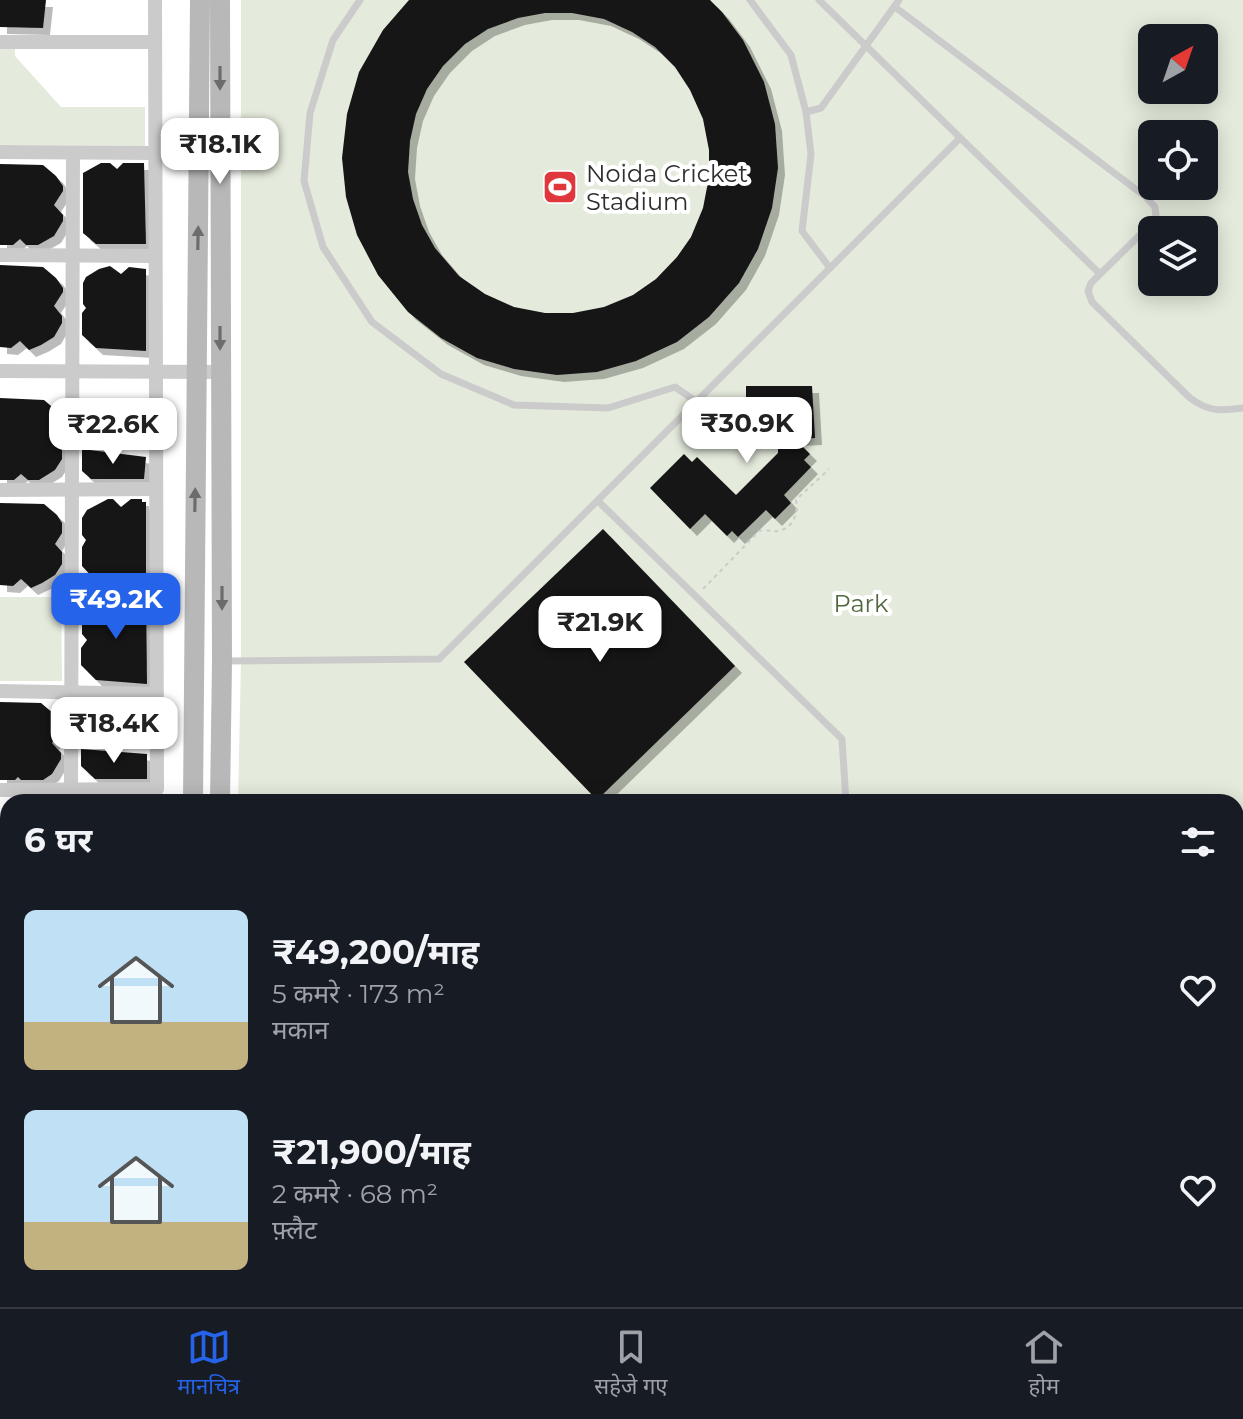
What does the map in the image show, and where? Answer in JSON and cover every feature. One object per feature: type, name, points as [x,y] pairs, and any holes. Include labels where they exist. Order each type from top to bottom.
[{"type":"main road","points":[[193,794],[200,0]]},
{"type":"main road","points":[[220,0],[220,794]]},
{"type":"street","points":[[0,790],[157,789],[155,0]]},
{"type":"street","points":[[0,42],[155,42]]},
{"type":"street","points":[[0,152],[155,153]]},
{"type":"street","points":[[71,790],[73,153]]},
{"type":"street","points":[[0,255],[155,256]]},
{"type":"street","points":[[0,371],[220,372]]},
{"type":"street","points":[[0,490],[156,489]]},
{"type":"street","points":[[0,691],[157,694]]},
{"type":"lane","points":[[360,0],[333,40],[310,113],[304,181],[323,247],[372,322],[441,374],[514,405],[608,408],[675,387],[697,402]]},
{"type":"lane","points":[[750,0],[791,55],[806,112],[811,154],[802,231],[830,268]]},
{"type":"lane","points":[[819,0],[1099,273]]},
{"type":"lane","points":[[806,112],[821,108],[897,4],[1155,207],[1156,216],[1149,226],[1091,283],[1088,291],[1092,302],[1201,407],[1213,410],[1243,408]]},
{"type":"lane","points":[[222,661],[439,659],[960,138]]},
{"type":"lane","points":[[598,501],[842,739],[845,794]]},
{"type":"path","points":[[696,595],[759,531],[766,529],[776,532],[788,528],[795,518],[796,500],[829,469]]},
{"type":"green space","name":"Park","points":[[241,0],[1243,0],[1243,794],[238,794]]},
{"type":"green space","points":[[0,49],[15,49],[15,56],[61,107],[145,107],[145,146],[0,145]]},
{"type":"green space","points":[[0,597],[61,597],[62,681],[0,681]]},
{"type":"building","points":[[0,0],[46,0],[43,28],[0,27]]},
{"type":"building","points":[[409,0],[710,0],[743,40],[764,82],[775,124],[778,168],[772,208],[758,249],[739,283],[709,317],[677,342],[636,361],[597,372],[557,375],[514,369],[477,358],[441,338],[408,312],[378,275],[357,235],[346,197],[342,158],[347,114],[359,72],[383,30]],"holes":[[[545,13],[572,13],[604,19],[632,32],[655,47],[675,67],[703,119],[709,150],[709,177],[703,208],[691,237],[656,279],[633,295],[604,307],[573,313],[545,313],[514,307],[485,294],[459,276],[435,248],[422,225],[413,199],[408,172],[410,141],[416,114],[427,89],[443,66],[465,44],[488,29],[518,18]]]},
{"type":"building","points":[[101,163],[110,163],[117,169],[123,163],[144,163],[146,244],[96,244],[83,233],[83,173]]},
{"type":"building","points":[[0,164],[43,165],[56,176],[63,191],[54,205],[63,215],[63,221],[54,236],[38,245],[26,245],[20,239],[13,245],[0,245]]},
{"type":"building","points":[[0,265],[43,267],[56,278],[63,292],[54,306],[62,316],[62,323],[54,337],[29,350],[20,341],[11,348],[0,347]]},
{"type":"building","points":[[110,266],[121,274],[129,267],[146,269],[146,351],[96,348],[82,335],[82,313],[86,308],[83,304],[83,283],[86,277]]},
{"type":"building","points":[[746,386],[812,386],[815,438],[795,439],[810,454],[804,460],[811,467],[784,495],[791,503],[775,519],[766,510],[738,537],[732,531],[727,536],[705,514],[690,529],[650,488],[684,454],[692,462],[697,457],[736,495],[778,453],[778,439],[746,439]]},
{"type":"building","points":[[0,398],[44,400],[62,418],[62,428],[55,440],[62,447],[62,459],[55,470],[39,480],[28,480],[21,474],[14,480],[0,480]]},
{"type":"building","points":[[110,399],[119,408],[128,401],[146,404],[145,437],[82,431],[85,410]]},
{"type":"building","points":[[82,449],[146,457],[144,479],[91,479],[82,471]]},
{"type":"building","points":[[113,499],[121,507],[131,499],[146,502],[146,584],[96,581],[82,566],[82,547],[86,540],[82,535],[82,518],[87,510]]},
{"type":"building","points":[[0,503],[44,504],[57,515],[62,523],[62,533],[55,544],[62,552],[62,564],[55,575],[31,588],[21,579],[13,586],[0,585]]},
{"type":"building","points":[[603,529],[735,666],[603,794],[591,794],[464,662]]},
{"type":"building","points":[[146,588],[147,684],[96,680],[81,665],[81,648],[87,640],[82,634],[82,619],[88,609],[101,602],[113,598],[122,607]]},
{"type":"building","points":[[0,702],[41,703],[61,725],[52,743],[61,753],[61,759],[52,774],[43,780],[21,780],[18,777],[15,780],[0,780]]},
{"type":"building","points":[[84,703],[89,703],[89,708],[98,703],[117,703],[121,707],[125,703],[147,704],[147,735],[87,731],[86,742],[81,735]]},
{"type":"building","points":[[81,749],[147,754],[147,779],[95,779],[81,766]]},
{"type":"place","name":"Noida Cricket Stadium","points":[[560,187]]}]
